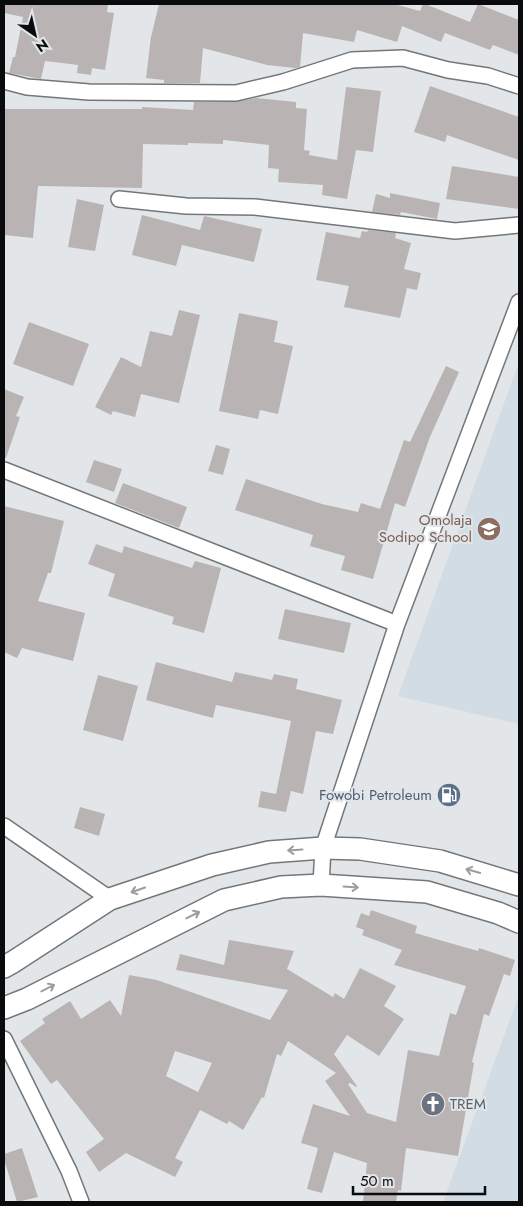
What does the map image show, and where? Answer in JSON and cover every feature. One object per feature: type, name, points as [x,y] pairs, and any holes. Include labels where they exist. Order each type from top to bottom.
[{"type":"main road","points":[[4,967],[110,900],[212,865],[269,852],[323,848],[360,849],[440,862],[519,885]]},
{"type":"main road","points":[[4,1008],[27,999],[224,900],[281,887],[321,885],[427,892],[498,913],[519,922]]},
{"type":"street","points":[[4,81],[27,87],[89,92],[236,93],[283,82],[352,60],[403,58],[448,70],[488,76],[519,86]]},
{"type":"street","points":[[119,199],[186,206],[255,206],[455,231],[519,225]]},
{"type":"street","points":[[321,885],[323,848],[397,624],[519,302]]},
{"type":"street","points":[[4,470],[397,624]]},
{"type":"street","points":[[4,826],[110,900]]},
{"type":"street","points":[[4,1039],[69,1171],[81,1202]]},
{"type":"shaded area","name":"Omolaja Sodipo School","points":[[519,362],[519,724],[398,696]]},
{"type":"shaded area","points":[[519,995],[519,1202],[443,1202]]},
{"type":"building","points":[[4,4],[108,4],[107,12],[114,13],[105,70],[92,68],[91,75],[77,73],[78,65],[45,61],[41,79],[9,73],[13,57],[15,57],[23,17],[4,13]]},
{"type":"building","points":[[159,4],[394,4],[420,11],[423,4],[425,4],[470,22],[478,4],[519,20],[519,55],[493,45],[490,50],[445,33],[441,42],[402,26],[397,42],[357,30],[354,42],[303,33],[300,67],[267,65],[203,48],[200,83],[164,83],[164,80],[146,78],[151,37]]},
{"type":"building","points":[[430,86],[519,117],[519,160],[447,135],[445,142],[414,132]]},
{"type":"building","points":[[346,87],[381,91],[373,152],[356,150],[347,199],[322,195],[323,185],[278,182],[279,169],[268,168],[269,145],[223,140],[223,144],[143,144],[142,188],[38,186],[33,238],[4,235],[5,109],[142,109],[142,107],[193,110],[194,102],[236,102],[256,98],[296,102],[296,108],[307,109],[304,150],[310,151],[309,155],[337,160]]},
{"type":"building","points":[[452,166],[519,177],[519,209],[446,199]]},
{"type":"building","points":[[390,193],[440,203],[437,219],[401,212],[400,215],[372,212],[376,194],[390,198]]},
{"type":"building","points":[[77,199],[104,205],[95,251],[68,247]]},
{"type":"building","points":[[142,215],[200,230],[204,216],[262,229],[254,262],[182,245],[176,266],[132,255]]},
{"type":"building","points":[[368,230],[396,233],[395,238],[411,243],[404,269],[421,273],[417,290],[407,288],[400,318],[344,307],[349,286],[316,280],[326,232],[360,238],[362,231],[367,232]]},
{"type":"building","points":[[179,310],[200,315],[179,403],[141,394],[135,417],[113,411],[111,415],[95,407],[121,357],[141,367],[150,331],[172,336]]},
{"type":"building","points":[[239,313],[278,321],[274,342],[293,346],[278,414],[260,410],[258,419],[219,411]]},
{"type":"building","points":[[29,322],[89,344],[73,386],[13,364]]},
{"type":"building","points":[[446,366],[459,372],[430,437],[405,507],[395,503],[373,579],[341,570],[345,556],[310,546],[313,535],[235,510],[246,479],[322,504],[358,512],[361,503],[380,509],[404,440],[410,442]]},
{"type":"building","points":[[4,389],[24,397],[16,416],[20,417],[6,458],[4,457]]},
{"type":"building","points":[[216,445],[230,449],[223,475],[208,471]]},
{"type":"building","points":[[94,460],[122,469],[114,492],[86,482]]},
{"type":"building","points":[[123,483],[187,507],[179,528],[115,503]]},
{"type":"building","points":[[4,506],[64,521],[51,573],[48,573],[38,601],[85,613],[73,661],[22,648],[17,658],[4,652]]},
{"type":"building","points":[[96,544],[122,553],[124,546],[192,568],[195,561],[221,568],[204,633],[172,624],[174,617],[108,596],[115,574],[88,564]]},
{"type":"building","points":[[285,609],[351,623],[344,653],[278,639]]},
{"type":"building","points":[[156,662],[232,682],[235,672],[272,680],[274,674],[298,679],[296,689],[342,700],[333,734],[316,731],[303,794],[291,791],[286,812],[258,807],[261,791],[276,794],[291,721],[216,705],[213,718],[146,700]]},
{"type":"building","points":[[98,675],[138,686],[123,741],[83,730]]},
{"type":"building","points":[[80,807],[105,814],[99,836],[74,828]]},
{"type":"building","points":[[371,910],[417,926],[415,933],[478,951],[479,948],[515,960],[510,976],[504,974],[489,1016],[484,1014],[472,1062],[474,1063],[458,1156],[406,1148],[401,1191],[398,1190],[396,1202],[363,1202],[367,1163],[334,1152],[322,1193],[307,1189],[318,1148],[301,1143],[313,1104],[350,1116],[325,1081],[336,1073],[288,1041],[281,1056],[277,1054],[264,1098],[262,1097],[243,1130],[229,1121],[227,1124],[200,1110],[175,1158],[183,1162],[175,1177],[126,1153],[99,1172],[86,1152],[104,1139],[57,1080],[51,1084],[20,1041],[45,1023],[42,1019],[70,1001],[81,1019],[110,1000],[121,1016],[129,975],[157,980],[270,1020],[288,990],[176,970],[180,954],[224,965],[229,940],[294,951],[287,969],[333,997],[335,993],[344,999],[360,968],[396,986],[384,1006],[404,1019],[379,1056],[347,1035],[334,1054],[357,1086],[348,1084],[367,1113],[396,1122],[408,1050],[439,1056],[450,1013],[456,1015],[466,986],[394,965],[402,950],[362,935],[364,930],[356,927],[361,913],[369,916]],"holes":[[[175,1051],[212,1063],[198,1092],[166,1076]]]},
{"type":"building","points":[[22,1148],[38,1197],[17,1202],[4,1154]]},
{"type":"place","name":"Omolaja Sodipo School","points":[[489,529]]},
{"type":"place","name":"Fowobi Petroleum","points":[[449,795]]},
{"type":"place","name":"TREM","points":[[433,1104]]}]
